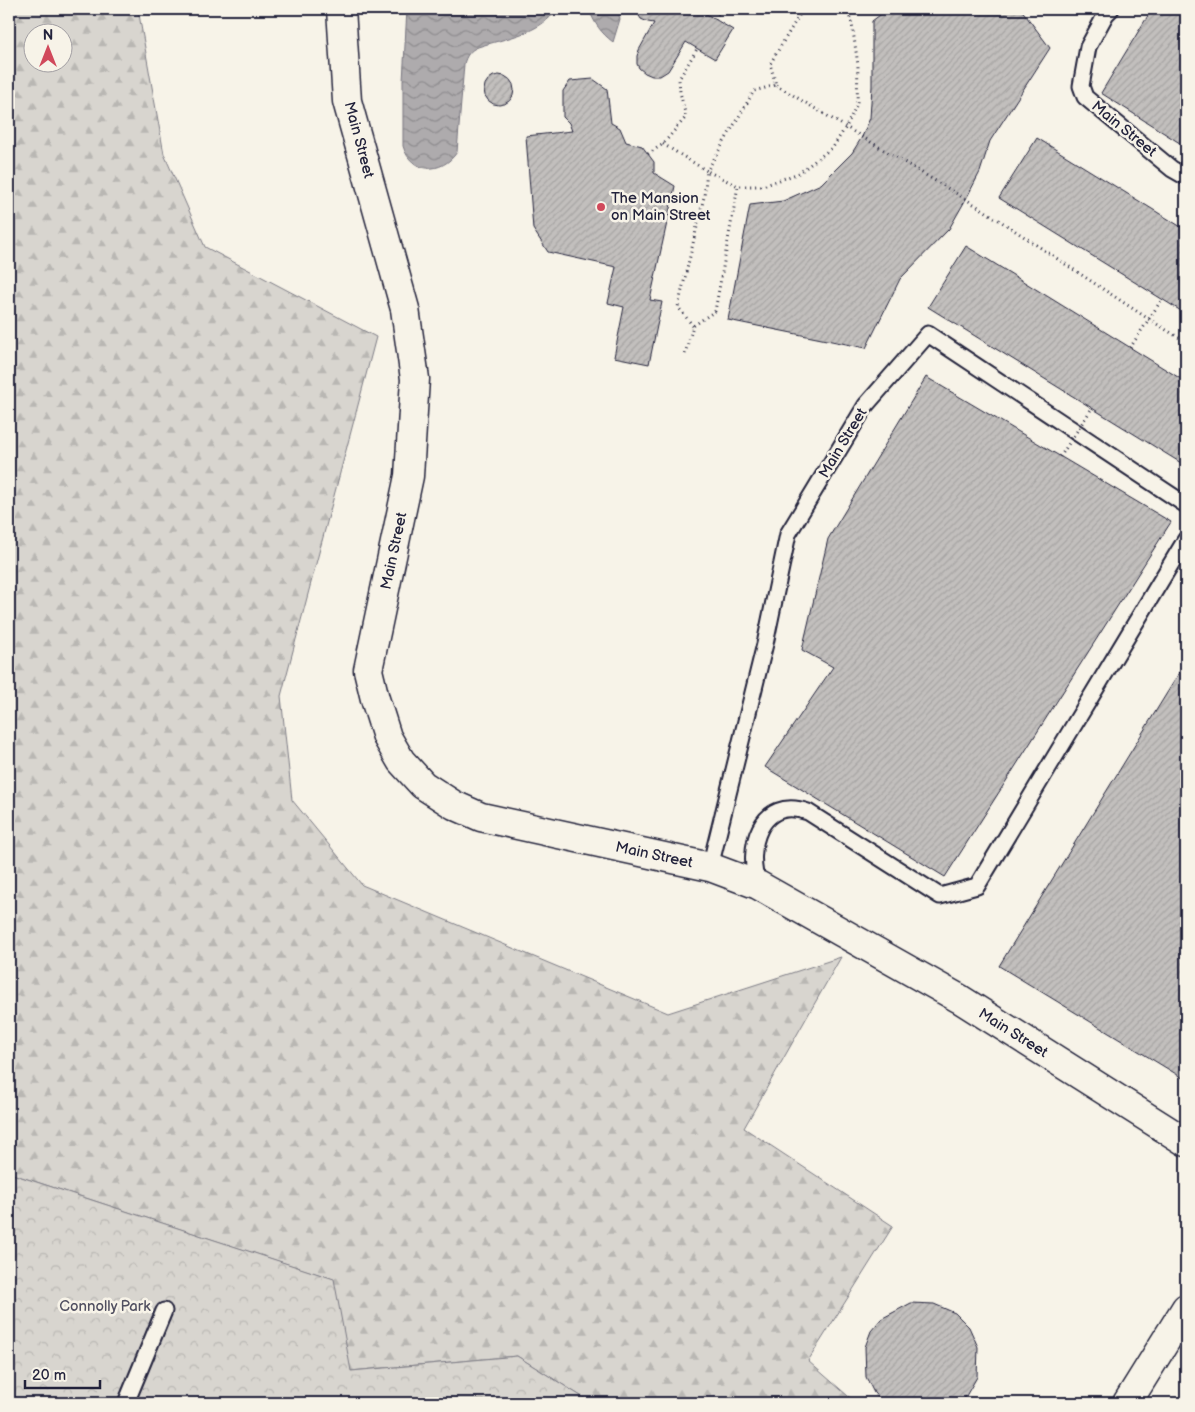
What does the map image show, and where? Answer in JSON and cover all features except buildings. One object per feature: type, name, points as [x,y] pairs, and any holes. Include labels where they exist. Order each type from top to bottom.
[{"type":"street","name":"Main Street","points":[[342,9],[347,101],[405,309],[415,379],[409,476],[368,670],[387,737],[401,761],[423,785],[454,805],[481,817],[710,868],[758,885],[960,999],[1186,1142]]},
{"type":"street","points":[[1127,1403],[1186,1308]]},
{"type":"lane","name":"Main Street","points":[[1106,11],[1088,47],[1081,86],[1085,98],[1172,169],[1186,177]]},
{"type":"lane","name":"Main Street","points":[[710,868],[765,644],[788,534],[866,405],[928,334],[1186,505]]},
{"type":"lane","points":[[758,885],[754,872],[753,858],[759,830],[764,821],[773,814],[794,808],[808,812],[940,896],[977,886],[1186,539]]},
{"type":"lane","points":[[126,1403],[164,1311]]},
{"type":"path","points":[[715,19],[721,9]]},
{"type":"path","points":[[803,9],[770,64],[776,85],[982,209],[1186,342]]},
{"type":"path","points":[[663,144],[707,171],[738,186],[763,186],[799,173],[833,147],[846,127],[856,104],[858,65],[852,24],[847,9]]},
{"type":"path","points":[[648,154],[663,144],[686,117],[679,79],[697,49]]},
{"type":"path","points":[[693,326],[678,308],[704,197],[707,171],[754,91],[776,85]]},
{"type":"path","points":[[685,354],[693,326],[715,311],[738,186]]},
{"type":"path","points":[[1130,348],[1162,299]]},
{"type":"path","points":[[1060,457],[1092,408]]},
{"type":"green space","points":[[9,9],[138,9],[164,154],[205,247],[376,337],[281,696],[292,800],[362,885],[668,1013],[841,957],[744,1128],[893,1226],[808,1361],[856,1403],[592,1403],[517,1356],[350,1371],[333,1279],[9,1173]]},
{"type":"green space","name":"Connolly Park","points":[[9,1173],[334,1279],[351,1371],[517,1356],[592,1403],[9,1403]]},
{"type":"water","points":[[407,9],[557,9],[550,17],[532,30],[478,47],[469,54],[464,64],[457,152],[443,165],[435,168],[427,168],[413,162],[403,146],[403,81]]},
{"type":"water","points":[[589,9],[617,9],[620,19],[613,42],[598,27]]},
{"type":"place","name":"The Mansion on Main Street","points":[[601,207]]}]
